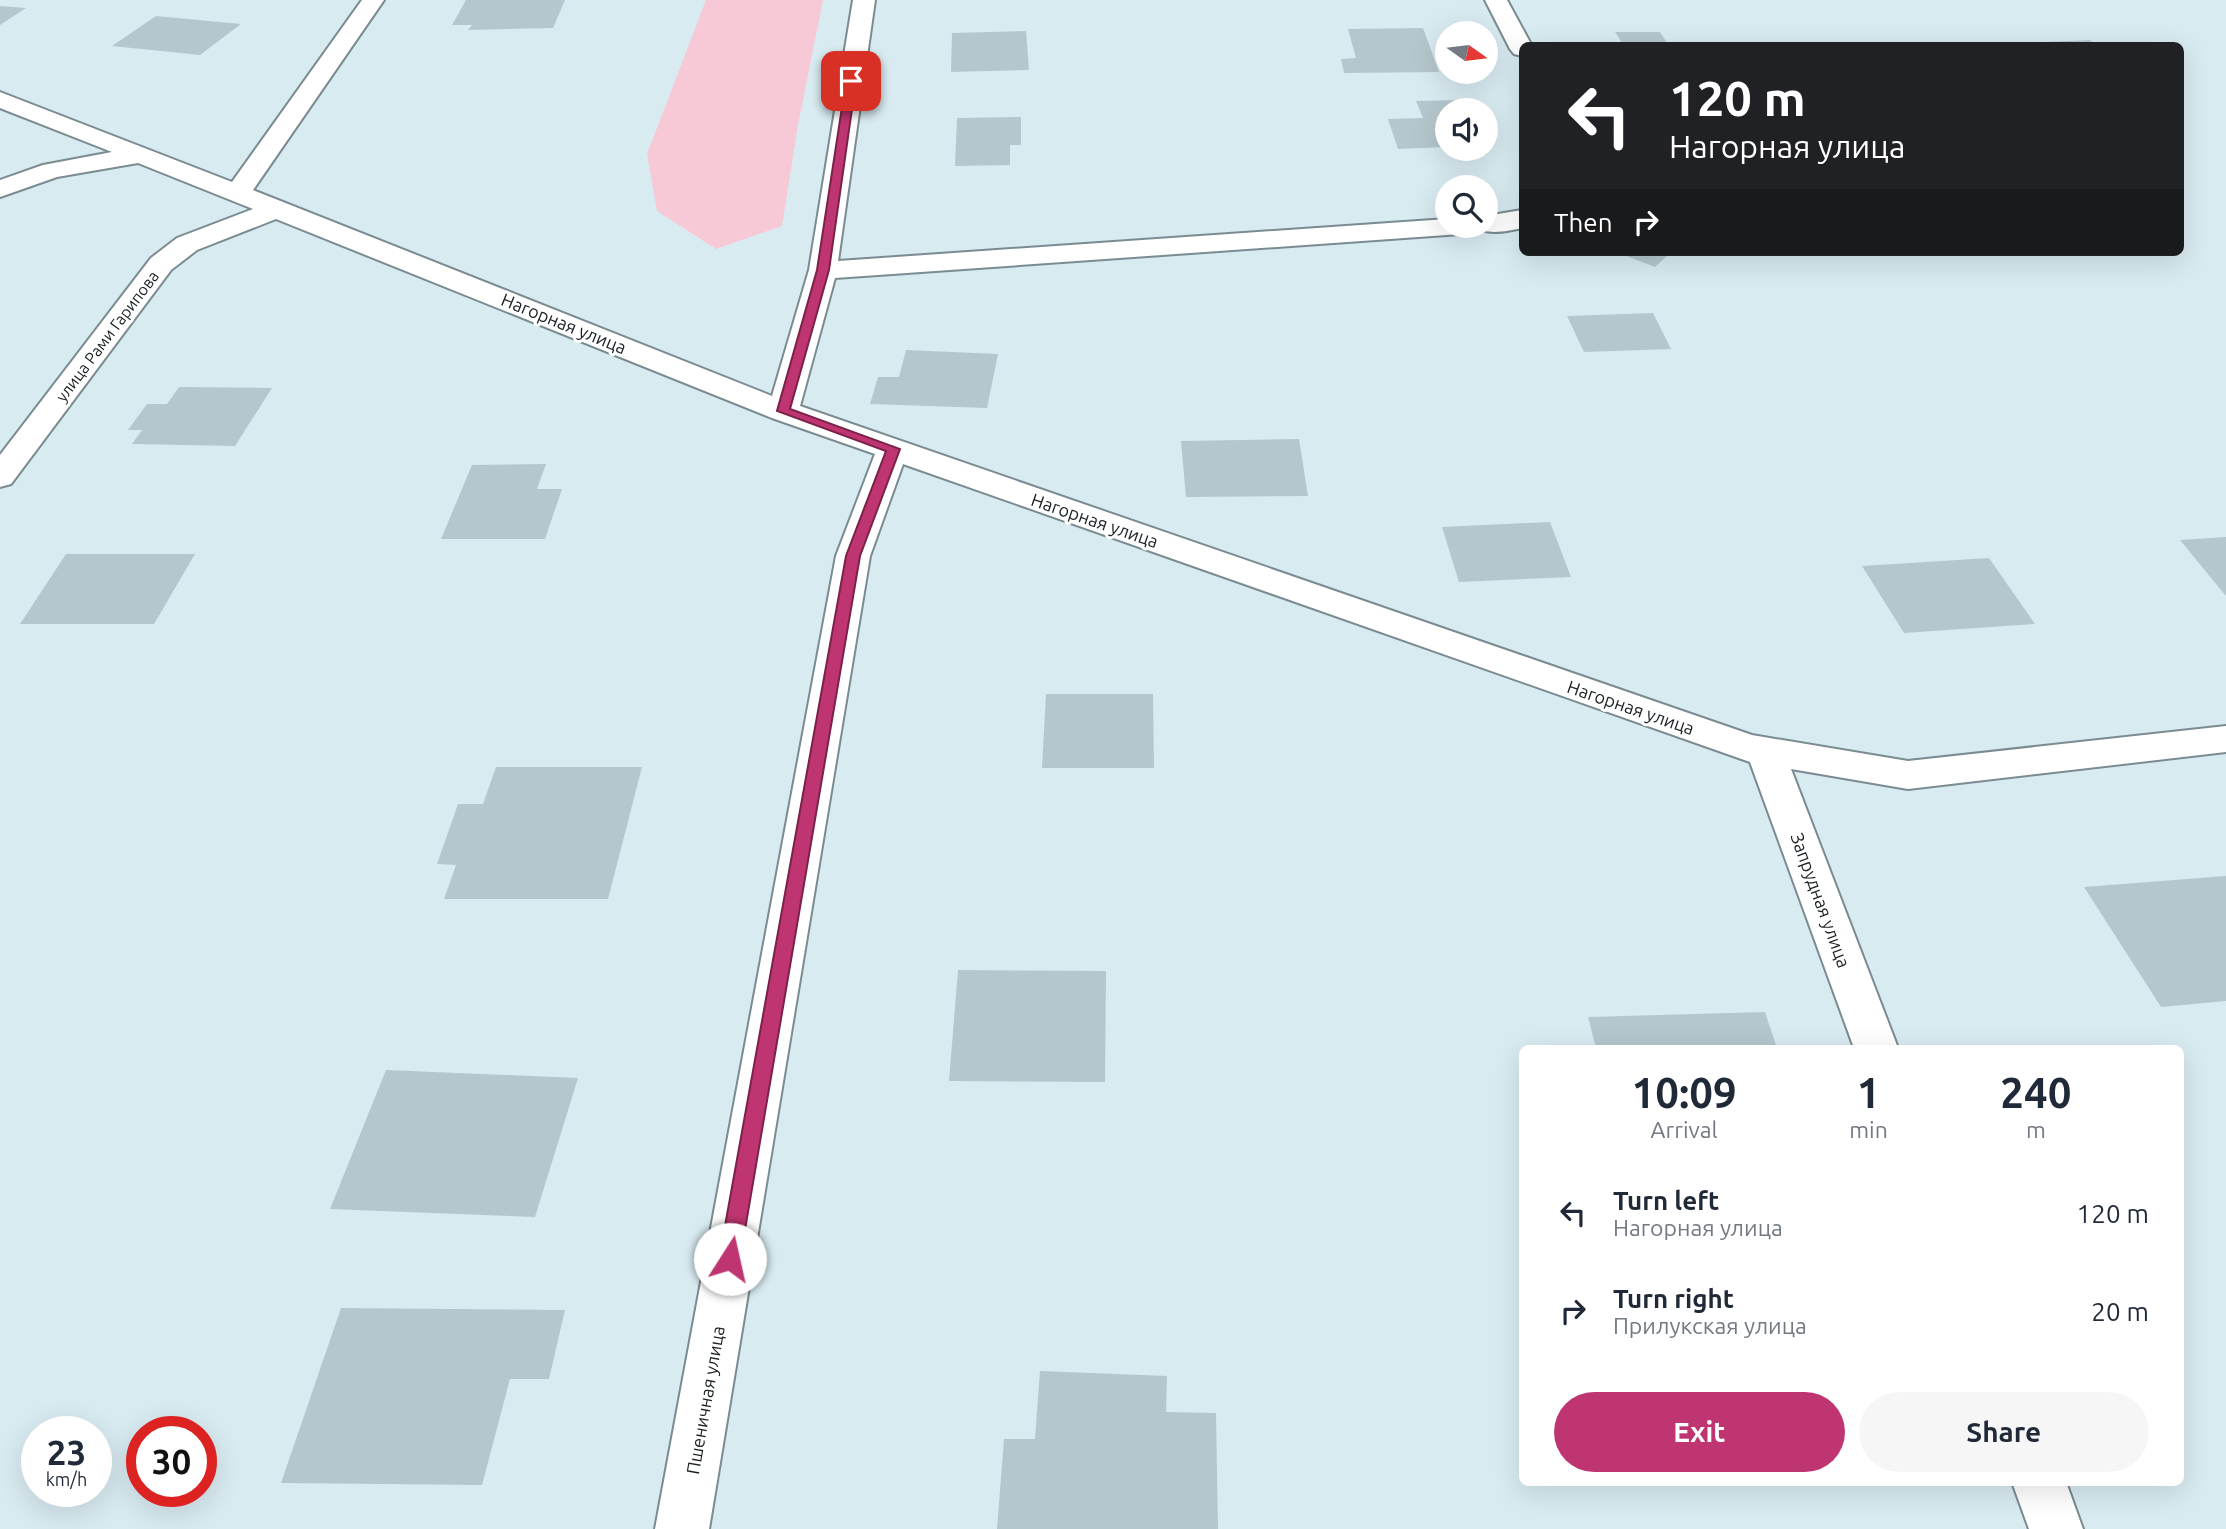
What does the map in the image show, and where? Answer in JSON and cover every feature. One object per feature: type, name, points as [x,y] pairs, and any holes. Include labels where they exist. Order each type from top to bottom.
[{"type":"street","points":[[238,193],[373,0]]},
{"type":"street","points":[[783,411],[823,270],[863,0]]},
{"type":"street","points":[[1496,0],[1519,43]]},
{"type":"street","name":"Нагорная улица","points":[[0,99],[783,411],[1709,735],[1765,751],[1908,775],[2226,739]]},
{"type":"street","points":[[0,189],[52,170],[141,155]]},
{"type":"street","name":"улица Рами Гарипова","points":[[0,477],[161,264],[187,244],[278,209]]},
{"type":"street","points":[[1498,223],[1519,219]]},
{"type":"street","points":[[823,270],[1435,228]]},
{"type":"street","name":"Пшеничная улица","points":[[682,1529],[853,556],[893,449]]},
{"type":"street","name":"Запрудная улица","points":[[1765,751],[1875,1045]]},
{"type":"street","points":[[2040,1486],[2056,1529]]},
{"type":"shaded area","points":[[706,0],[823,0],[798,125],[782,226],[716,249],[657,211],[647,154]]},
{"type":"building","points":[[466,0],[565,0],[553,28],[468,30],[472,25],[452,25]]},
{"type":"building","points":[[0,6],[26,8],[0,25]]},
{"type":"building","points":[[156,16],[241,24],[200,55],[112,46]]},
{"type":"building","points":[[1423,28],[1435,61],[1435,72],[1344,73],[1341,59],[1356,58],[1348,29]]},
{"type":"building","points":[[1026,31],[1029,70],[951,72],[952,33]]},
{"type":"building","points":[[1615,32],[1660,32],[1666,42],[1621,42]]},
{"type":"building","points":[[2090,40],[2092,42],[2043,42]]},
{"type":"building","points":[[1416,101],[1435,101],[1435,147],[1398,149],[1388,119],[1423,118]]},
{"type":"building","points":[[1021,117],[1021,145],[1010,145],[1010,165],[955,166],[957,118]]},
{"type":"building","points":[[1626,256],[1667,256],[1655,267]]},
{"type":"building","points":[[1653,313],[1671,349],[1584,352],[1567,316]]},
{"type":"building","points":[[906,350],[998,354],[987,408],[870,404],[878,377],[899,377]]},
{"type":"building","points":[[179,387],[272,388],[235,446],[132,444],[142,430],[128,430],[147,404],[167,404]]},
{"type":"building","points":[[1299,439],[1308,496],[1186,497],[1181,441]]},
{"type":"building","points":[[546,464],[537,489],[562,489],[545,539],[441,539],[472,465]]},
{"type":"building","points":[[1550,522],[1571,577],[1459,582],[1442,527]]},
{"type":"building","points":[[2226,537],[2226,596],[2180,540]]},
{"type":"building","points":[[66,554],[195,554],[154,624],[20,624]]},
{"type":"building","points":[[1989,558],[2035,624],[1904,633],[1862,566]]},
{"type":"building","points":[[1046,694],[1153,694],[1154,768],[1042,768]]},
{"type":"building","points":[[496,767],[642,767],[608,899],[444,899],[456,865],[437,864],[458,804],[483,804]]},
{"type":"building","points":[[2226,876],[2226,1001],[2161,1007],[2084,887]]},
{"type":"building","points":[[958,970],[1106,971],[1105,1082],[949,1081]]},
{"type":"building","points":[[1765,1012],[1776,1045],[1595,1045],[1588,1017]]},
{"type":"building","points":[[386,1070],[578,1078],[535,1217],[330,1209]]},
{"type":"building","points":[[341,1308],[565,1310],[549,1379],[510,1379],[482,1485],[281,1483]]},
{"type":"building","points":[[1040,1371],[1167,1376],[1166,1412],[1216,1413],[1218,1529],[997,1529],[1004,1439],[1035,1439]]},
{"type":"route","points":[[730,1259],[853,556],[893,449],[783,411],[823,270],[851,81]]}]
